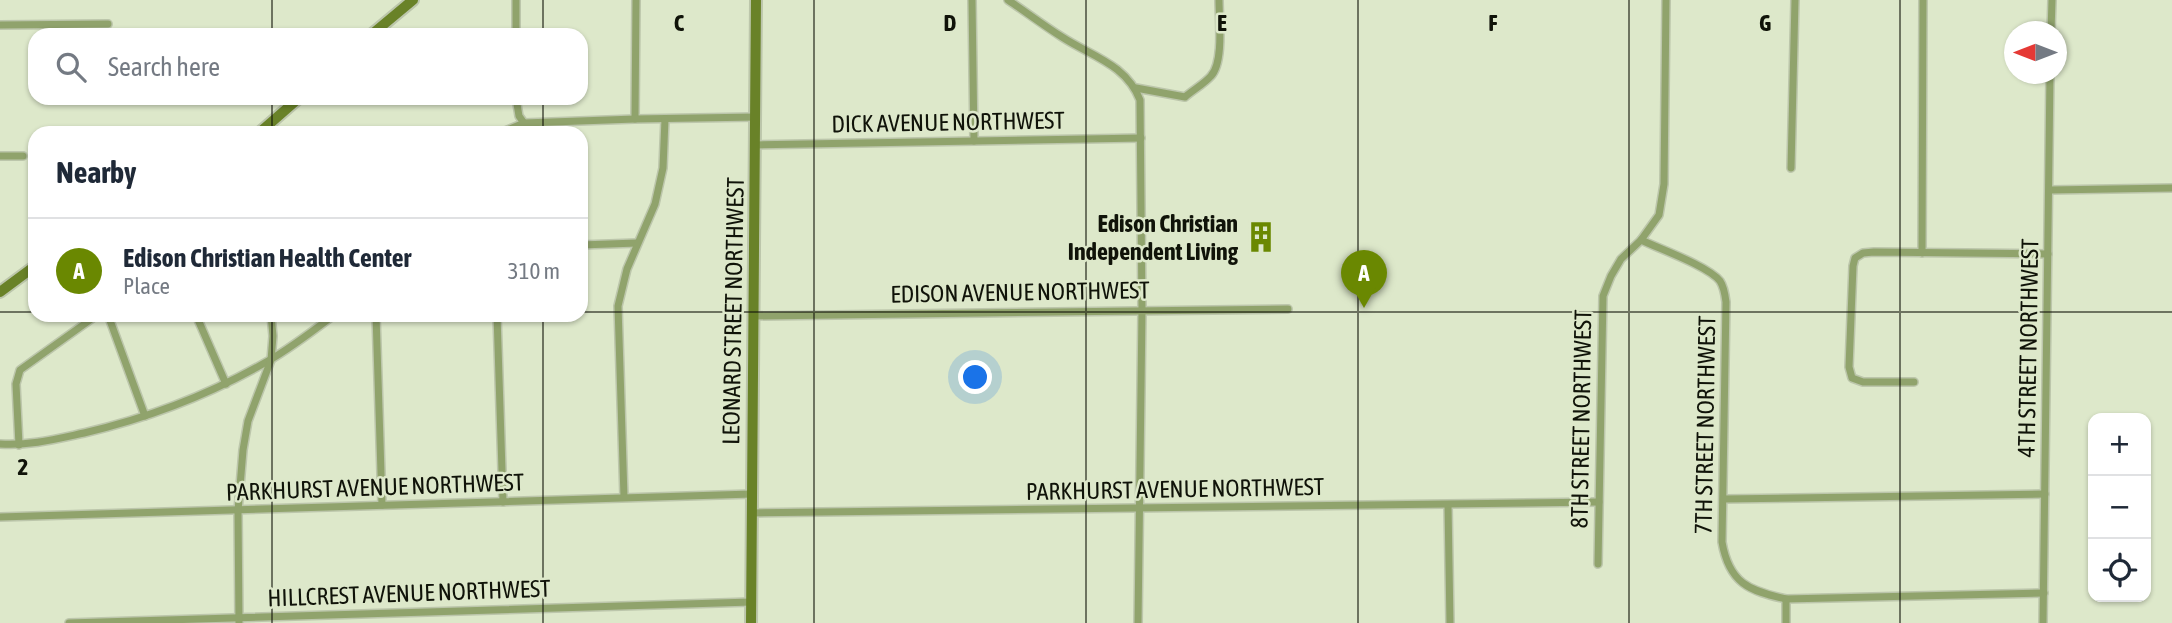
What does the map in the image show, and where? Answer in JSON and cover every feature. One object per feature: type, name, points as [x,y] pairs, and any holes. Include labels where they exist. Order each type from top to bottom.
[{"type":"main road","points":[[379,28],[413,0]]},
{"type":"main road","name":"LEONARD STREET NORTHWEST","points":[[751,623],[756,0]]},
{"type":"main road","points":[[267,126],[291,105]]},
{"type":"main road","points":[[0,292],[28,271]]},
{"type":"street","points":[[516,0],[516,28]]},
{"type":"street","points":[[635,119],[636,0]]},
{"type":"street","points":[[972,0],[974,141]]},
{"type":"street","points":[[1008,0],[1061,37],[1120,70],[1136,88],[1141,107],[1142,310],[1138,623]]},
{"type":"street","points":[[1136,88],[1185,97],[1211,78],[1218,59],[1219,0]]},
{"type":"street","name":"8TH STREET NORTHWEST","points":[[1598,564],[1603,296],[1621,260],[1641,240],[1659,215],[1664,184],[1665,0]]},
{"type":"street","points":[[1791,168],[1794,0]]},
{"type":"street","points":[[1922,253],[1923,0]]},
{"type":"street","points":[[2051,21],[2052,0]]},
{"type":"street","points":[[0,25],[108,24]]},
{"type":"street","name":"4TH STREET NORTHWEST","points":[[2043,623],[2050,84]]},
{"type":"street","points":[[517,105],[519,116],[524,123]]},
{"type":"street","points":[[517,126],[524,123],[756,117]]},
{"type":"street","points":[[624,497],[618,306],[626,269],[656,204],[663,168],[665,119]]},
{"type":"street","name":"DICK AVENUE NORTHWEST","points":[[755,145],[1141,138]]},
{"type":"street","points":[[0,156],[23,156]]},
{"type":"street","points":[[2050,190],[2172,188]]},
{"type":"street","name":"7TH STREET NORTHWEST","points":[[1641,240],[1712,273],[1725,290],[1722,542],[1724,558],[1742,584],[1758,593],[1786,599],[2044,593]]},
{"type":"street","points":[[588,245],[637,243]]},
{"type":"street","points":[[1914,382],[1863,382],[1852,378],[1849,367],[1855,258],[1863,253],[2048,254]]},
{"type":"street","name":"EDISON AVENUE NORTHWEST","points":[[754,316],[1288,309]]},
{"type":"street","points":[[19,445],[16,384],[20,370],[87,322]]},
{"type":"street","points":[[111,322],[145,416]]},
{"type":"street","points":[[199,322],[226,384]]},
{"type":"street","points":[[239,620],[238,511],[243,450],[248,421],[271,360],[272,322]]},
{"type":"street","points":[[0,444],[19,445],[60,439],[145,416],[226,384],[271,360],[324,322]]},
{"type":"street","points":[[376,322],[382,505]]},
{"type":"street","points":[[497,322],[503,502]]},
{"type":"street","name":"PARKHURST AVENUE NORTHWEST","points":[[0,517],[752,494]]},
{"type":"street","points":[[1724,499],[2045,494]]},
{"type":"street","name":"PARKHURST AVENUE NORTHWEST","points":[[752,513],[1599,502]]},
{"type":"street","points":[[1448,505],[1450,623]]},
{"type":"street","points":[[1786,599],[1786,623]]},
{"type":"street","name":"HILLCREST AVENUE NORTHWEST","points":[[69,623],[239,620],[751,602]]},
{"type":"place","name":"Edison Christian Independent Living","points":[[1261,237]]},
{"type":"place","name":"Edison Christian Health Center","points":[[1364,308]]}]
